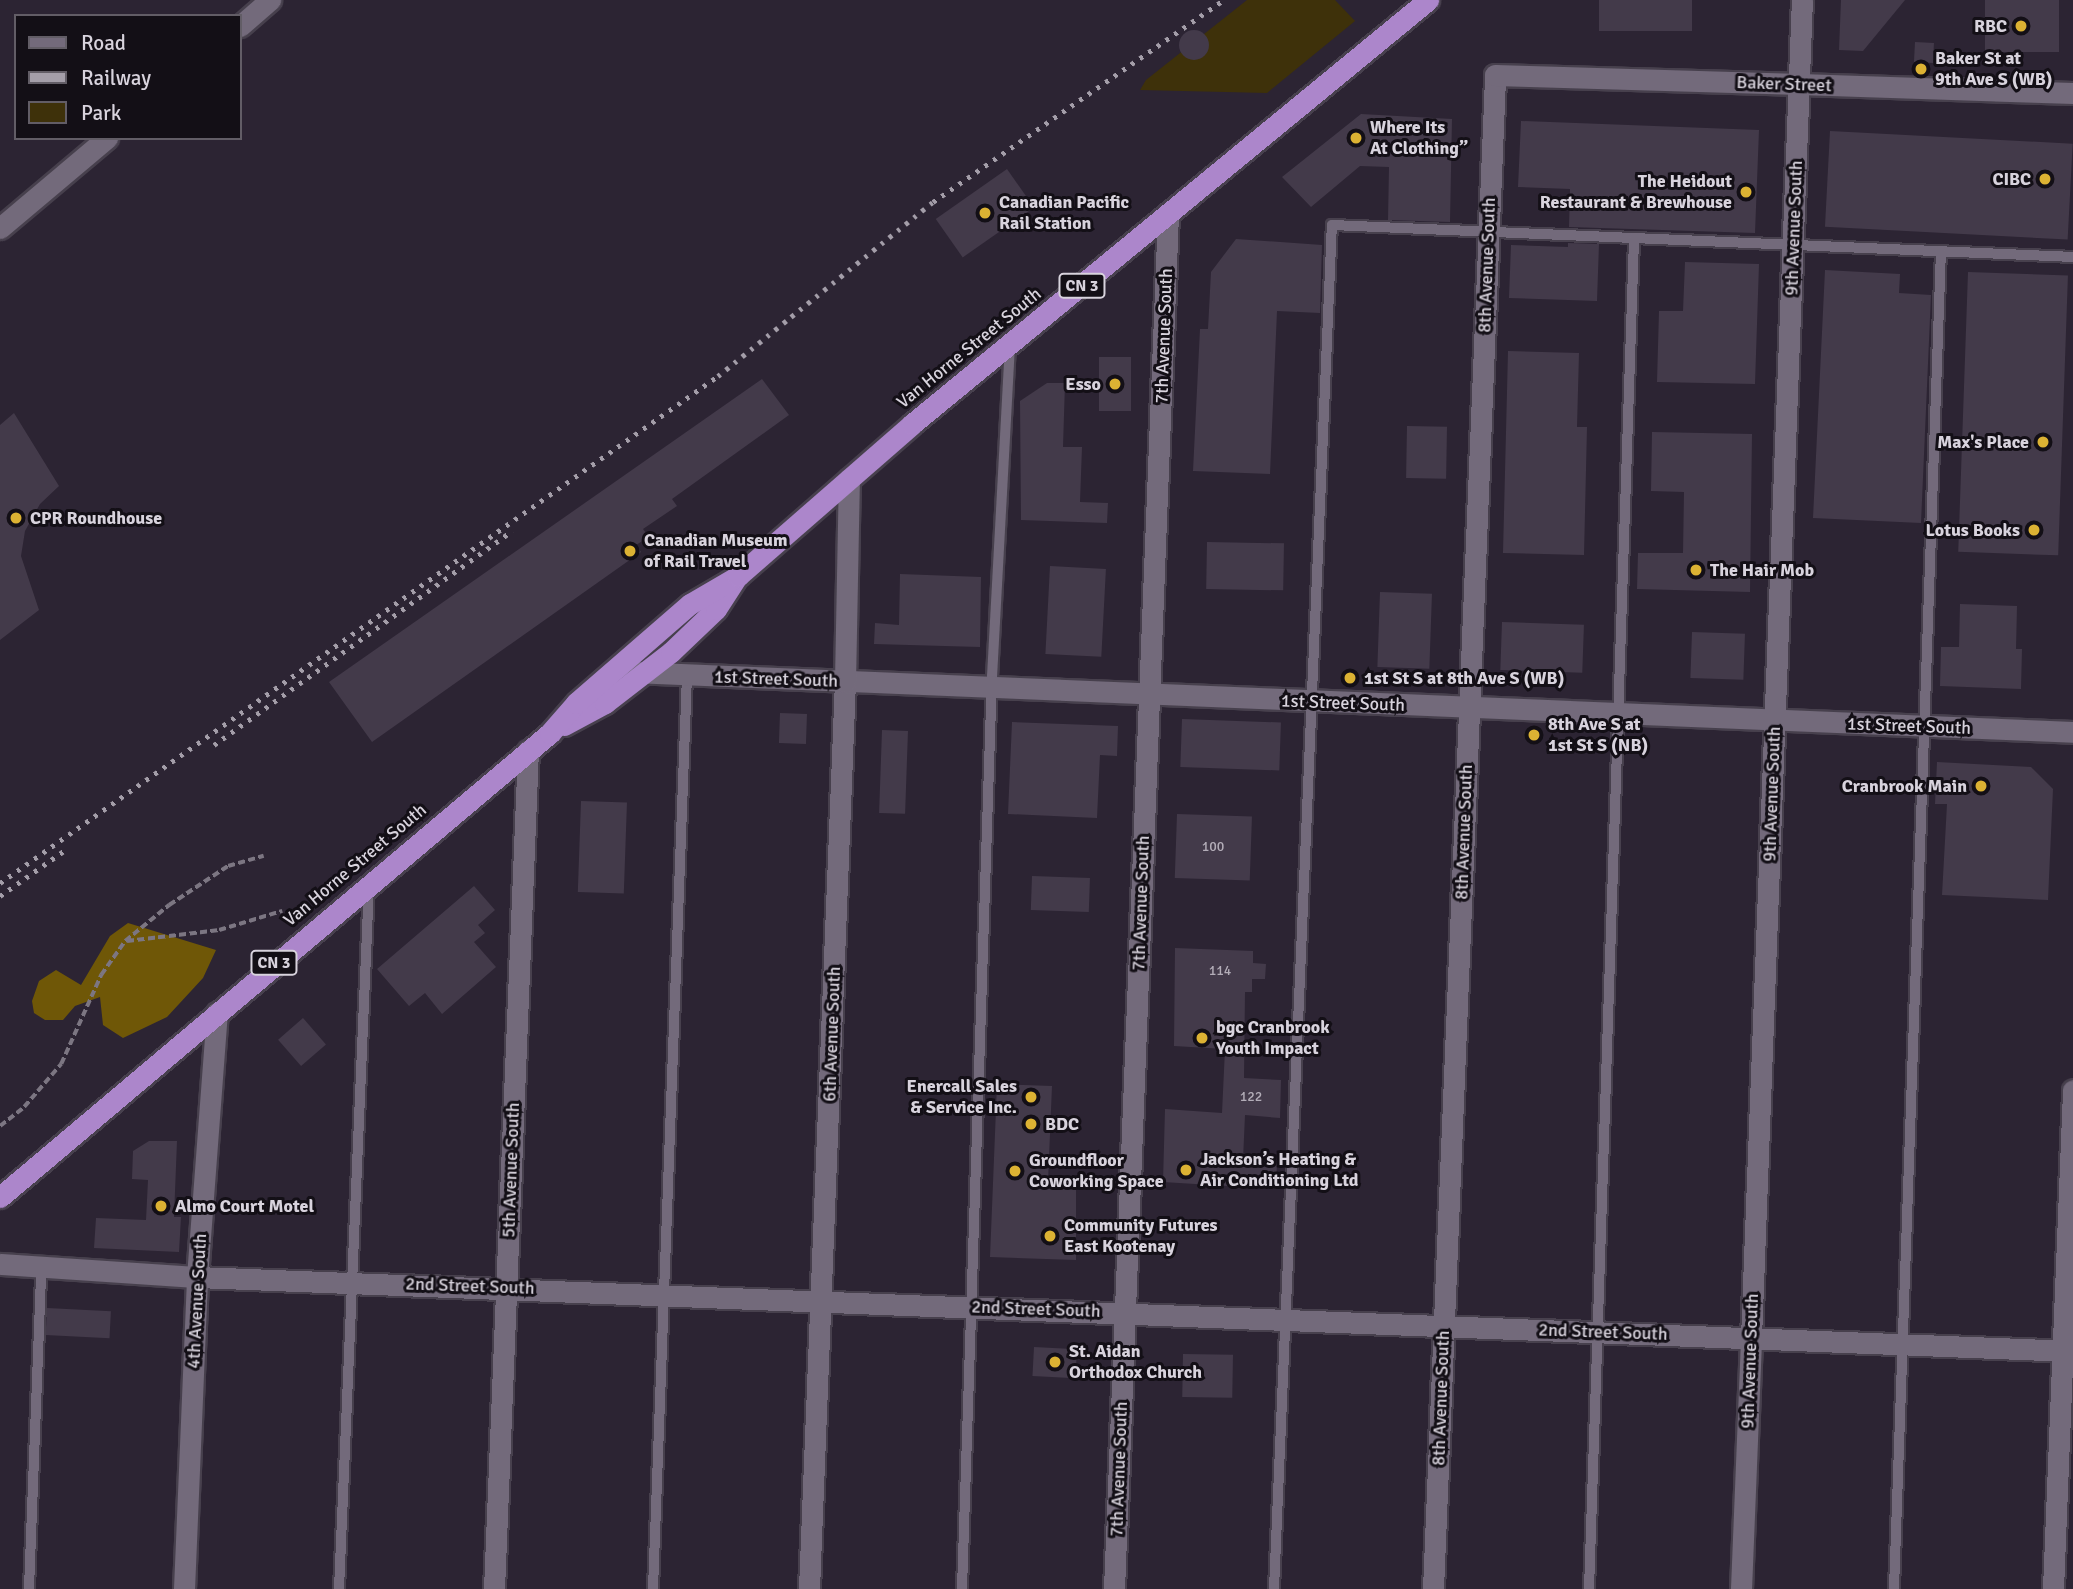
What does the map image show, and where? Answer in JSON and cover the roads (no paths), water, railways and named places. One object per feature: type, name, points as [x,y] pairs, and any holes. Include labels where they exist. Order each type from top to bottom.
[{"type":"highway","name":"Van Horne Street South","points":[[0,1198],[370,882],[550,733],[612,670],[690,604],[738,576],[1010,343],[1428,0]]},
{"type":"highway","name":"Van Horne Street South","points":[[550,733],[605,704],[644,673],[716,609],[738,576]]},
{"type":"street","points":[[242,24],[270,0]]},
{"type":"street","name":"9th Avenue South","points":[[1741,1589],[1794,245],[1801,0]]},
{"type":"street","name":"Baker Street","points":[[1495,75],[2073,93]]},
{"type":"street","name":"8th Avenue South","points":[[1433,1589],[1495,75]]},
{"type":"street","points":[[0,228],[105,140]]},
{"type":"street","name":"7th Avenue South","points":[[1114,1589],[1168,216]]},
{"type":"street","name":"6th Avenue South","points":[[809,1589],[845,682],[849,479]]},
{"type":"street","name":"1st Street South","points":[[612,670],[687,676],[2073,732]]},
{"type":"street","name":"5th Avenue South","points":[[494,1589],[528,751]]},
{"type":"street","name":"4th Avenue South","points":[[184,1589],[197,1277],[217,1013]]},
{"type":"street","points":[[2053,1589],[2068,1351],[2073,1090]]},
{"type":"street","name":"2nd Street South","points":[[0,1264],[41,1270],[197,1277],[664,1293],[2068,1351]]},
{"type":"lane","points":[[1274,1589],[1332,225],[2073,257]]},
{"type":"lane","points":[[1589,1589],[1634,238]]},
{"type":"lane","points":[[1894,1589],[1941,251]]},
{"type":"lane","points":[[962,1589],[991,688],[1010,343]]},
{"type":"lane","points":[[653,1589],[687,676]]},
{"type":"lane","points":[[339,1589],[370,882]]},
{"type":"lane","points":[[29,1589],[41,1270]]},
{"type":"railway","points":[[0,883],[718,376],[933,202],[1224,0]]},
{"type":"railway","points":[[214,745],[512,531]]},
{"type":"railway","points":[[0,896],[68,848]]},
{"type":"place","name":"RBC","points":[[2021,26]]},
{"type":"place","name":"Baker St at 9th Ave S (WB)","points":[[1921,69]]},
{"type":"place","name":"Where Its At Clothing”","points":[[1356,138]]},
{"type":"place","name":"CIBC","points":[[2045,179]]},
{"type":"place","name":"The Heidout Restaurant & Brewhouse","points":[[1746,192]]},
{"type":"place","name":"Canadian Pacific Rail Station","points":[[985,213]]},
{"type":"place","name":"Esso","points":[[1115,384]]},
{"type":"place","name":"Max's Place","points":[[2043,442]]},
{"type":"place","name":"CPR Roundhouse","points":[[16,518]]},
{"type":"place","name":"Lotus Books","points":[[2034,530]]},
{"type":"place","name":"Canadian Museum of Rail Travel","points":[[630,551]]},
{"type":"place","name":"The Hair Mob","points":[[1696,570]]},
{"type":"place","name":"1st St S at 8th Ave S (WB)","points":[[1350,678]]},
{"type":"place","name":"8th Ave S at 1st St S (NB)","points":[[1534,735]]},
{"type":"place","name":"Cranbrook Main","points":[[1981,786]]},
{"type":"place","name":"bgc Cranbrook Youth Impact","points":[[1202,1038]]},
{"type":"place","name":"Enercall Sales & Service Inc.","points":[[1031,1097]]},
{"type":"place","name":"BDC","points":[[1031,1124]]},
{"type":"place","name":"Jackson’s Heating & Air Conditioning Ltd","points":[[1186,1170]]},
{"type":"place","name":"Groundfloor Coworking Space","points":[[1015,1171]]},
{"type":"place","name":"Almo Court Motel","points":[[161,1206]]},
{"type":"place","name":"Community Futures East Kootenay","points":[[1050,1236]]},
{"type":"place","name":"St. Aidan Orthodox Church","points":[[1055,1362]]}]
